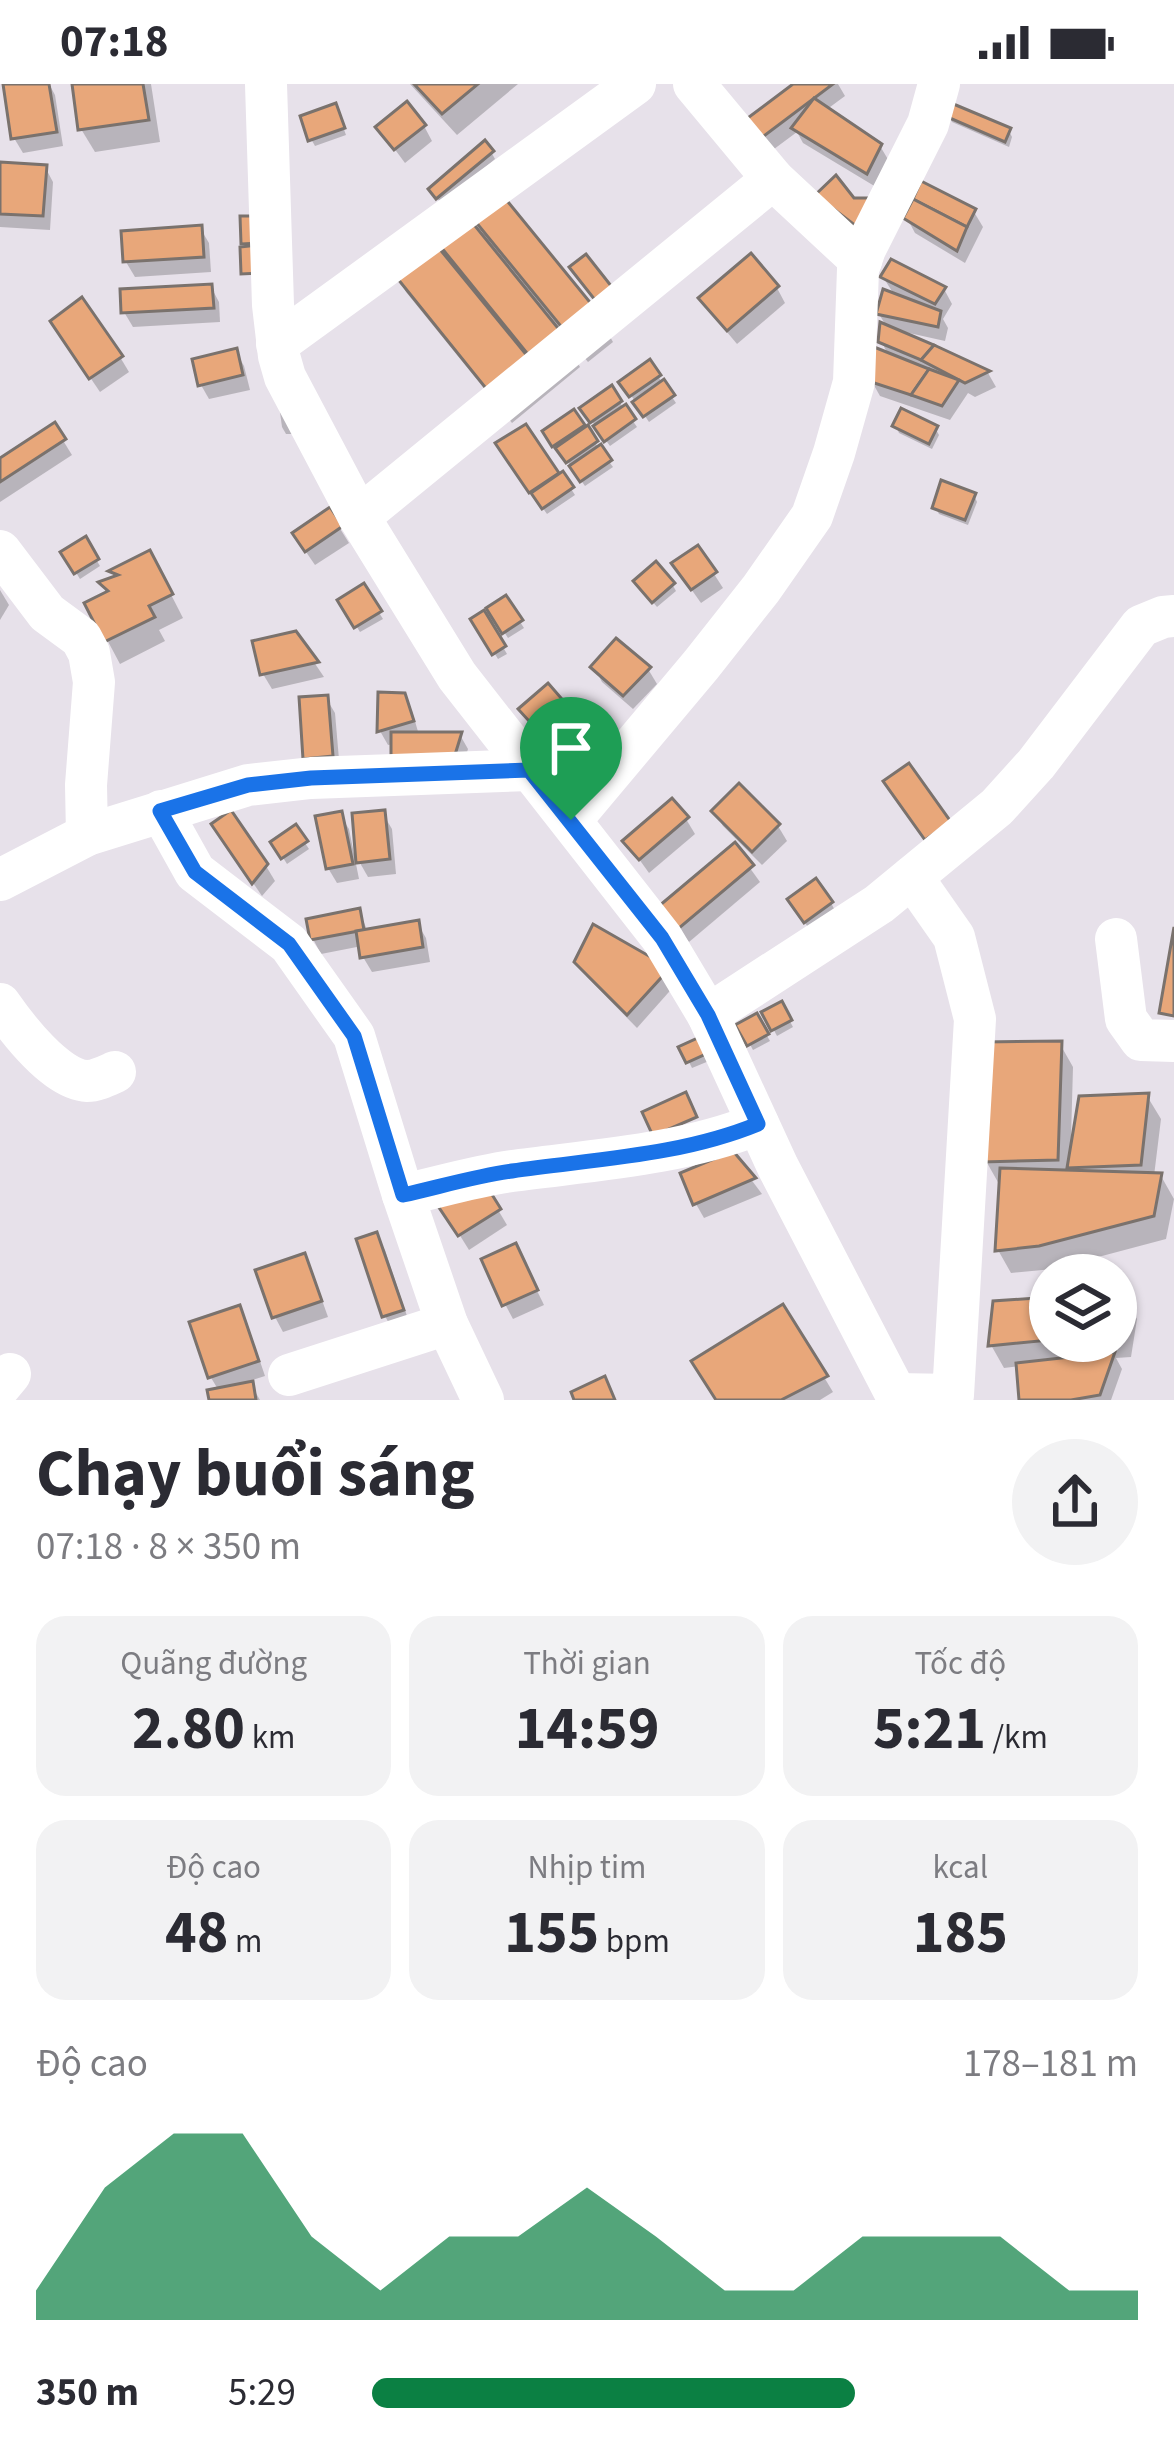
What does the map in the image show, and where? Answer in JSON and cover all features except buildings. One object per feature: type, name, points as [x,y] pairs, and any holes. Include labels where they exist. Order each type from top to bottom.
[{"type":"street","points":[[266,84],[273,305],[285,377],[359,517],[457,676],[662,938],[708,1015],[897,1397],[953,1395],[975,1019],[954,937],[912,877]]},
{"type":"street","points":[[277,344],[635,84]]},
{"type":"street","points":[[694,84],[773,179],[861,261]]},
{"type":"street","points":[[571,820],[761,590],[812,516],[854,382],[861,261],[928,124],[940,84]]},
{"type":"street","points":[[359,517],[773,179]]},
{"type":"street","points":[[0,551],[46,613],[81,638],[89,653],[94,682],[87,835]]},
{"type":"street","points":[[708,1015],[879,904],[997,807],[1142,626],[1174,616]]},
{"type":"street","points":[[0,880],[87,835],[248,785],[311,778],[529,770]]},
{"type":"street","points":[[160,811],[195,872],[289,944],[354,1036],[447,1324],[483,1400]]},
{"type":"street","points":[[1115,938],[1130,1027],[1141,1040],[1174,1041]]},
{"type":"street","points":[[0,1004],[22,1034],[73,1078],[91,1081],[115,1072]]},
{"type":"street","points":[[403,1195],[506,1172],[639,1155],[758,1124]]},
{"type":"street","points":[[289,1375],[447,1324]]},
{"type":"route","points":[[529,770],[571,820],[662,938],[708,1015],[758,1124],[639,1155],[506,1172],[403,1195],[354,1036],[289,944],[195,872],[160,811],[248,785],[311,778],[529,770]]}]
